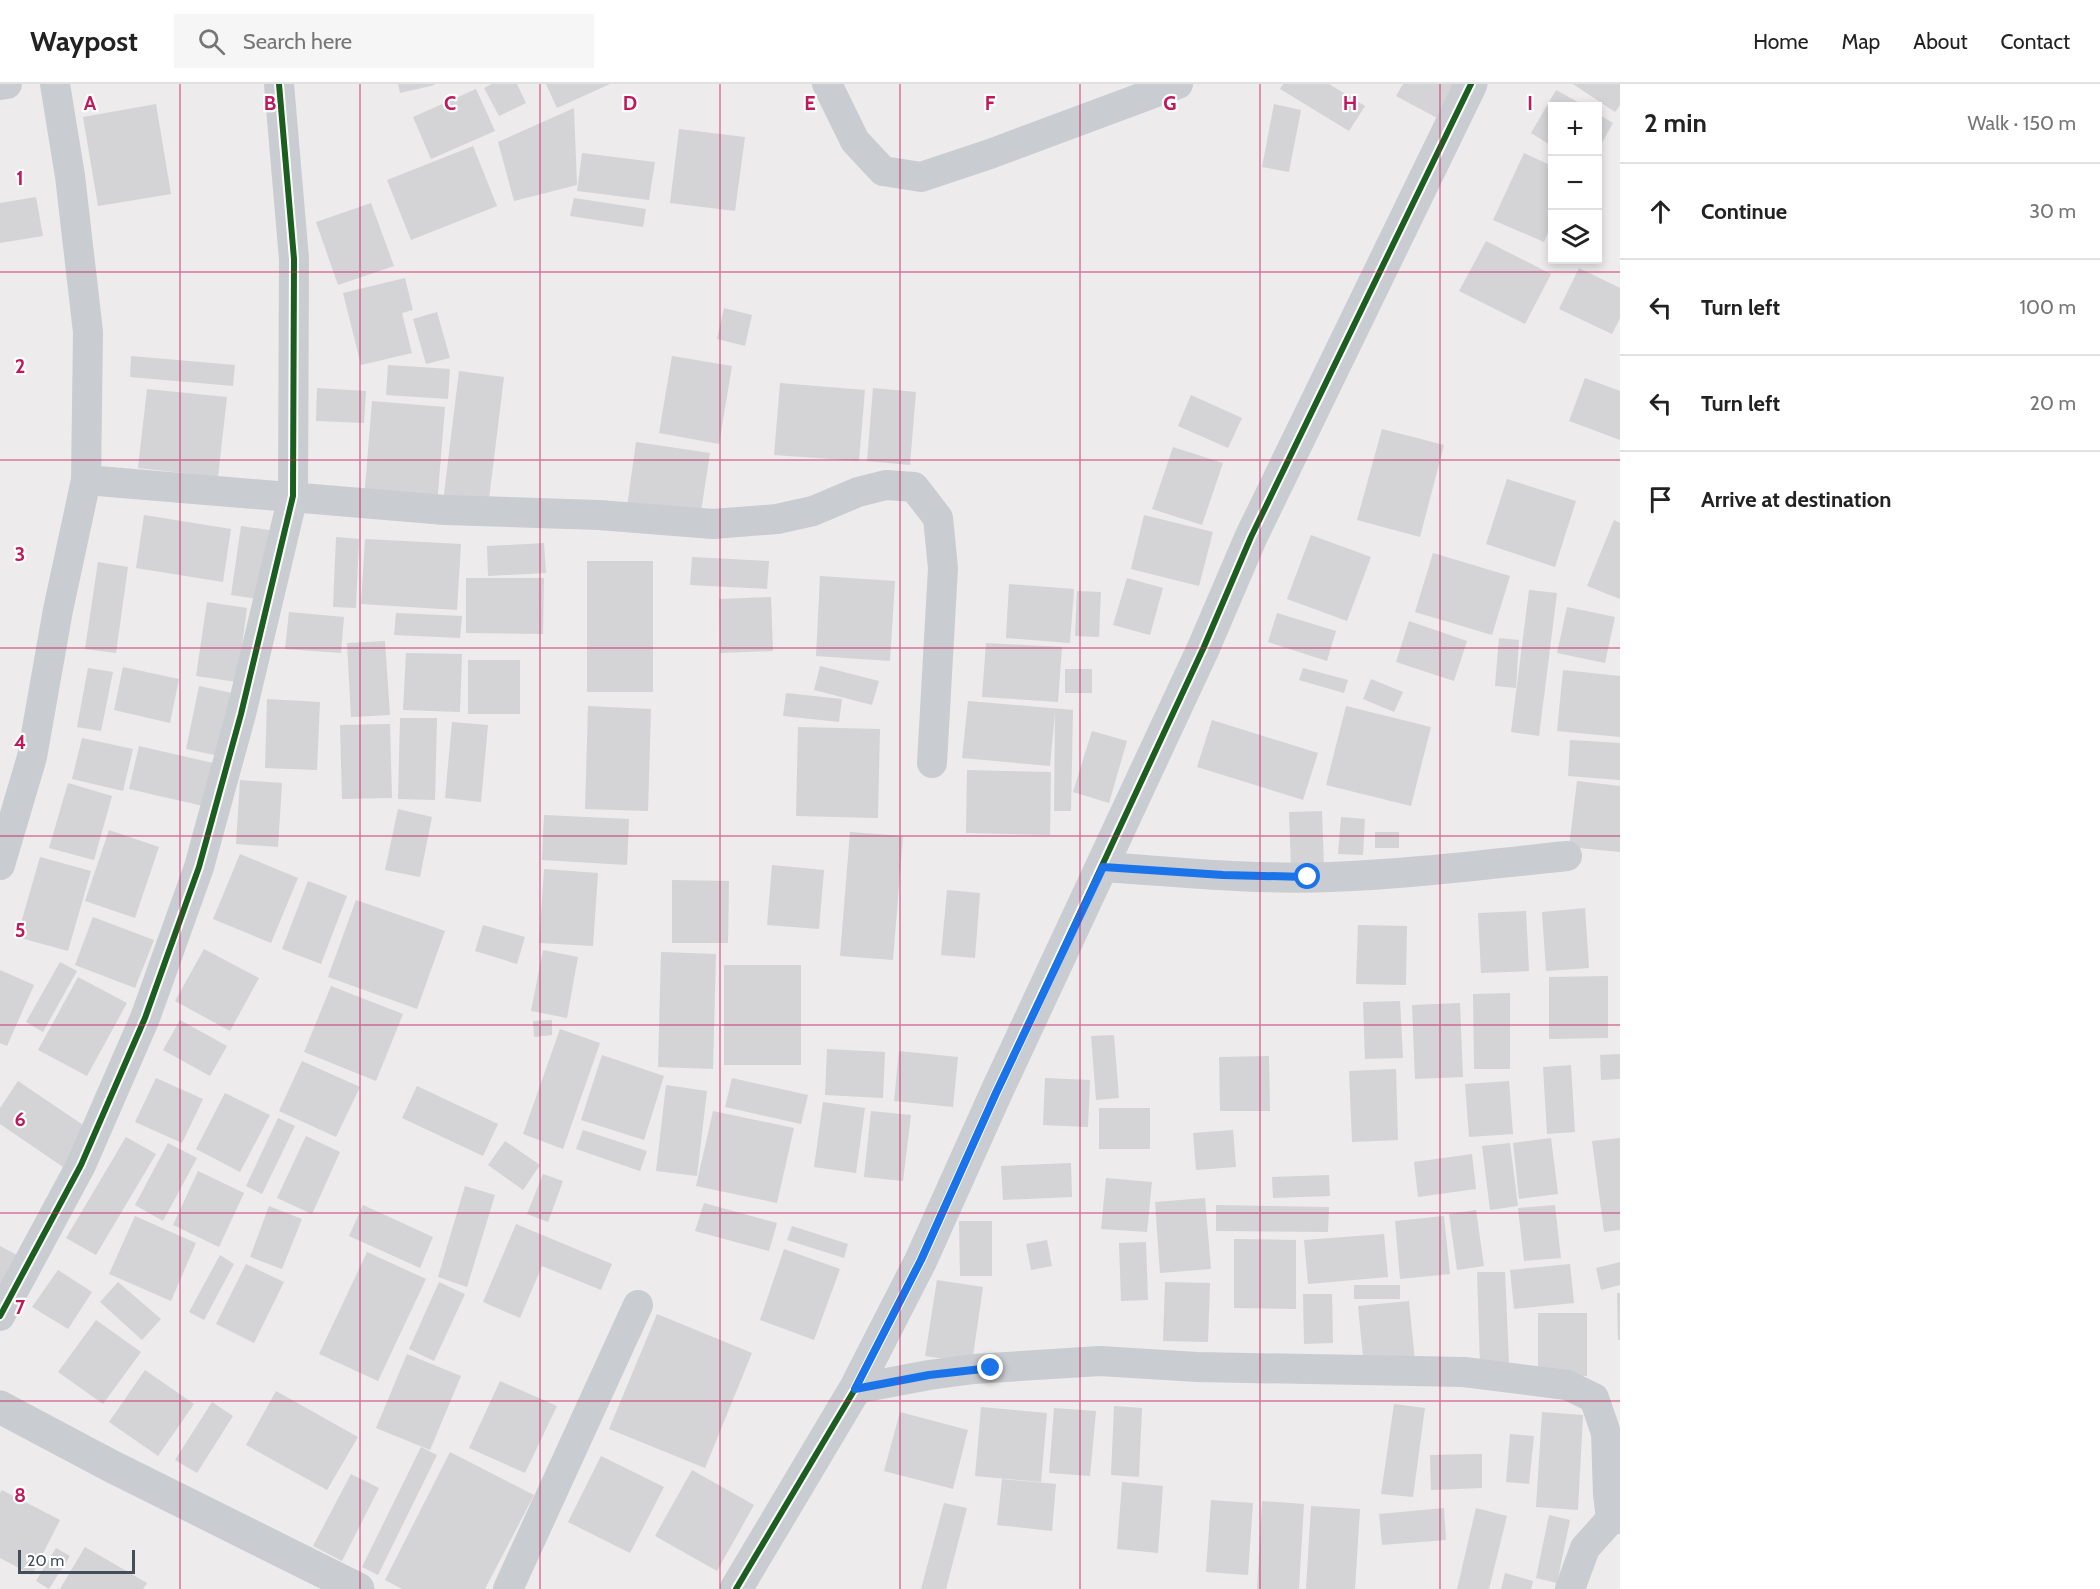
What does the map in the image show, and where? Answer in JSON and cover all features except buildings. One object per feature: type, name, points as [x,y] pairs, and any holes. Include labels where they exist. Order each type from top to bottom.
[{"type":"street","points":[[0,86],[7,84]]},
{"type":"street","points":[[0,865],[32,757],[58,610],[86,480],[88,332],[70,176],[55,84]]},
{"type":"street","points":[[0,1316],[81,1165],[145,1018],[199,867],[241,714],[293,496],[294,259],[279,84]]},
{"type":"street","points":[[827,84],[855,141],[883,171],[921,177],[990,154],[1178,84]]},
{"type":"street","points":[[736,1589],[855,1389],[921,1260],[996,1093],[1203,649],[1251,537],[1471,84]]},
{"type":"street","points":[[86,480],[445,510],[599,514],[713,524],[777,519],[813,511],[858,492],[886,485],[914,487],[938,518],[943,568],[932,763]]},
{"type":"street","points":[[1103,867],[1223,875],[1330,877],[1432,870],[1567,856]]},
{"type":"street","points":[[508,1589],[638,1305]]},
{"type":"street","points":[[855,1389],[974,1369],[1100,1361],[1197,1367],[1464,1372],[1567,1385],[1594,1398],[1606,1433],[1608,1494],[1615,1519],[1585,1548],[1570,1589]]},
{"type":"street","points":[[0,1407],[111,1466],[358,1589]]},
{"type":"cycle path","points":[[0,1316],[81,1165],[145,1018],[199,867],[241,714],[293,496],[294,259],[279,84]]},
{"type":"cycle path","points":[[736,1589],[855,1389],[921,1260],[996,1093],[1203,649],[1251,537],[1471,84]]},
{"type":"route","points":[[991,1368],[929,1375],[855,1389],[921,1260],[996,1093],[1103,867],[1223,875],[1308,877]]}]
